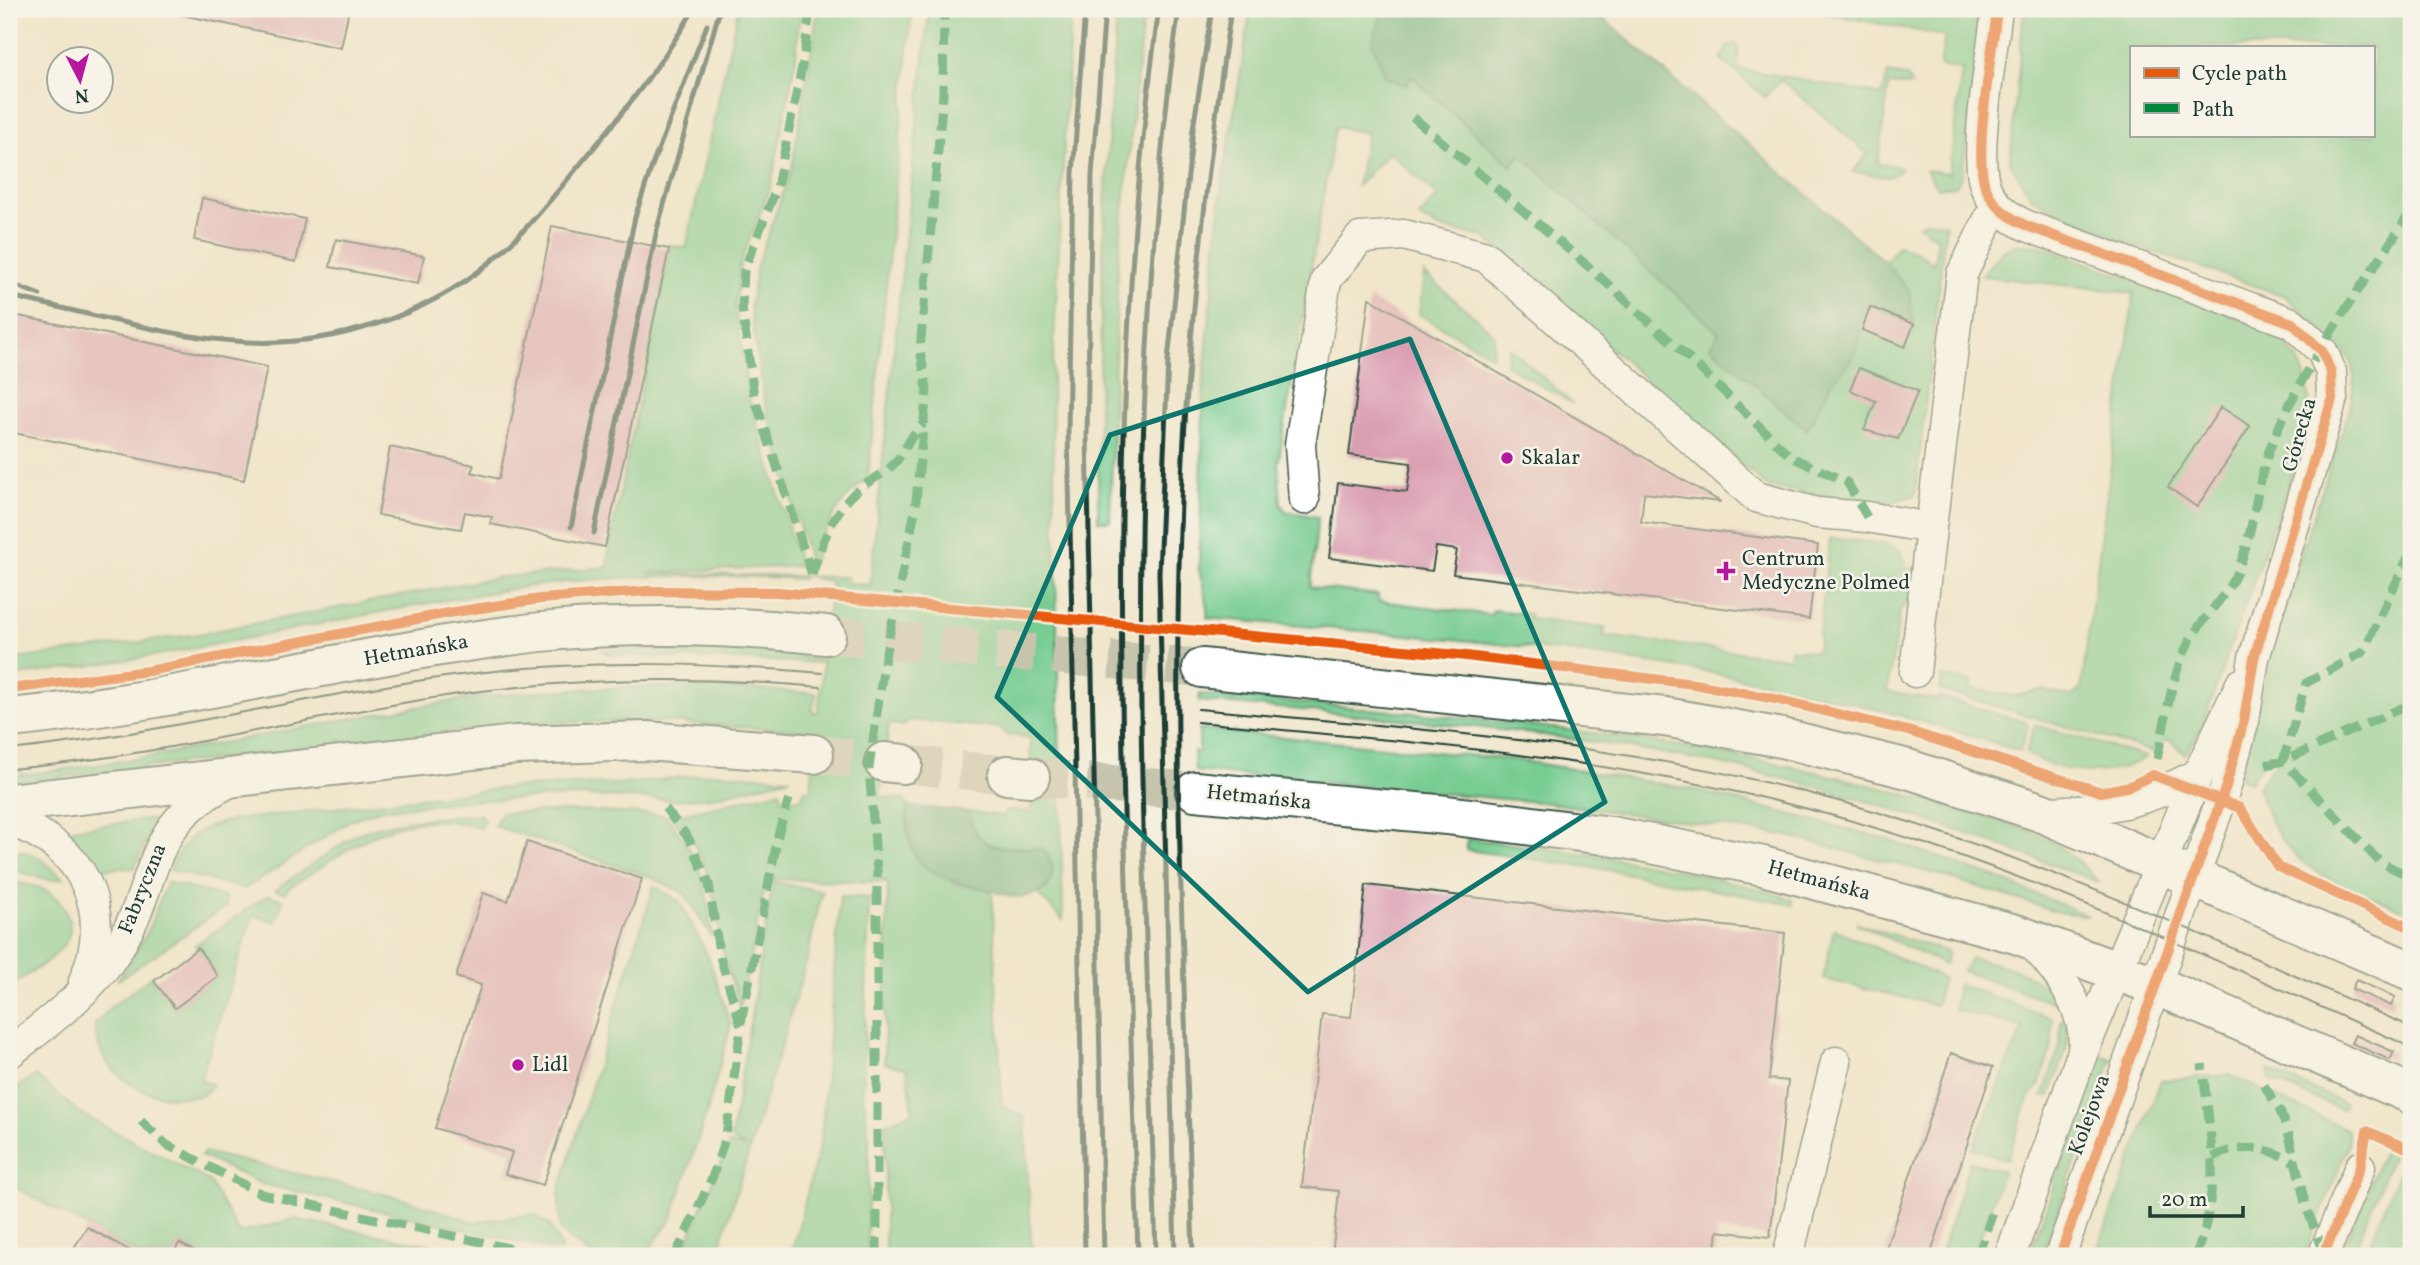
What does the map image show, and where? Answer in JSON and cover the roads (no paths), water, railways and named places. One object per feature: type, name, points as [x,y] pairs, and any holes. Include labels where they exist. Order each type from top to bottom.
[{"type":"main road","name":"Hetmańska","points":[[9,719],[123,705],[480,640],[542,632],[720,626],[826,635]]},
{"type":"main road","points":[[1202,668],[1665,717],[1782,738],[1895,765],[2040,812],[2411,971]]},
{"type":"main road","points":[[9,803],[456,750],[567,742],[646,741],[814,754]]},
{"type":"main road","name":"Hetmańska","points":[[1195,791],[1447,816],[1611,836],[1763,866],[2016,934],[2157,986],[2411,1094]]},
{"type":"street","points":[[1915,672],[1962,274],[1996,205],[1985,185],[1981,149],[1997,9]]},
{"type":"street","name":"Górecka","points":[[1996,205],[2006,215],[2027,226],[2279,317],[2305,332],[2322,351],[2333,384],[2330,412],[2254,658],[2244,720],[2179,871],[2118,971]]},
{"type":"street","points":[[1304,499],[1300,445],[1326,280],[1360,238],[1404,235],[1486,257],[1756,497],[1817,513],[1867,517],[1931,528]]},
{"type":"street","name":"Górecka","points":[[2157,986],[2198,774],[2254,658]]},
{"type":"street","points":[[2040,812],[2114,807],[2148,797],[2198,774]]},
{"type":"street","name":"Fabryczna","points":[[9,1053],[80,991],[117,950],[169,829],[217,788],[249,775]]},
{"type":"street","name":"Fabryczna","points":[[9,821],[57,845],[85,879],[96,917],[98,940],[80,991]]},
{"type":"street","name":"Kolejowa","points":[[2016,934],[2041,955],[2072,1000],[2085,1035],[2082,1054]]},
{"type":"street","name":"Kolejowa","points":[[2010,1256],[2082,1054],[2118,971]]},
{"type":"street","name":"Kolejowa","points":[[2060,1256],[2157,986]]},
{"type":"street","points":[[1788,1256],[1836,1062]]},
{"type":"street","points":[[2323,1256],[2360,1167]]},
{"type":"tunnel","points":[[826,635],[1202,668]]},
{"type":"tunnel","points":[[814,754],[884,762]]},
{"type":"tunnel","points":[[903,764],[1007,775]]},
{"type":"tunnel","points":[[1030,777],[1195,791]]},
{"type":"tram line","points":[[9,750],[131,733],[373,688],[536,667],[658,664],[822,673]]},
{"type":"tram line","points":[[9,769],[176,746],[397,704],[498,689],[636,680],[728,681],[821,687]]},
{"type":"tram line","points":[[1198,709],[1495,737],[1643,758],[1789,788],[1870,810],[2027,863],[2182,926],[2411,1027]]},
{"type":"tram line","points":[[1197,722],[1442,746],[1604,767],[1765,798],[1845,819],[1918,841],[2061,894],[2411,1047]]},
{"type":"railway","points":[[9,296],[158,330],[248,342],[312,339],[344,333],[406,313],[463,282],[502,252],[526,228],[627,107],[694,9]]},
{"type":"railway","points":[[594,533],[657,229],[720,9]]},
{"type":"railway","points":[[1085,9],[1073,174],[1068,431],[1085,1256]]},
{"type":"railway","points":[[1104,1256],[1087,435],[1092,175],[1105,9]]},
{"type":"railway","points":[[1138,1256],[1124,788],[1123,475],[1129,320],[1140,164],[1159,9]]},
{"type":"railway","points":[[1156,1256],[1142,788],[1142,476],[1148,320],[1160,164],[1179,9]]},
{"type":"railway","points":[[1175,1256],[1159,573],[1168,360],[1193,129],[1212,9]]},
{"type":"railway","points":[[1193,1256],[1183,973],[1178,596],[1184,440],[1199,255],[1231,9]]},
{"type":"railway","points":[[571,527],[635,217],[653,163],[707,25]]},
{"type":"railway","points":[[9,283],[40,295]]},
{"type":"place","name":"Skalar","points":[[1507,458]]},
{"type":"place","name":"Centrum Medyczne Polmed","points":[[1726,571]]},
{"type":"place","name":"Lidl","points":[[518,1065]]}]
